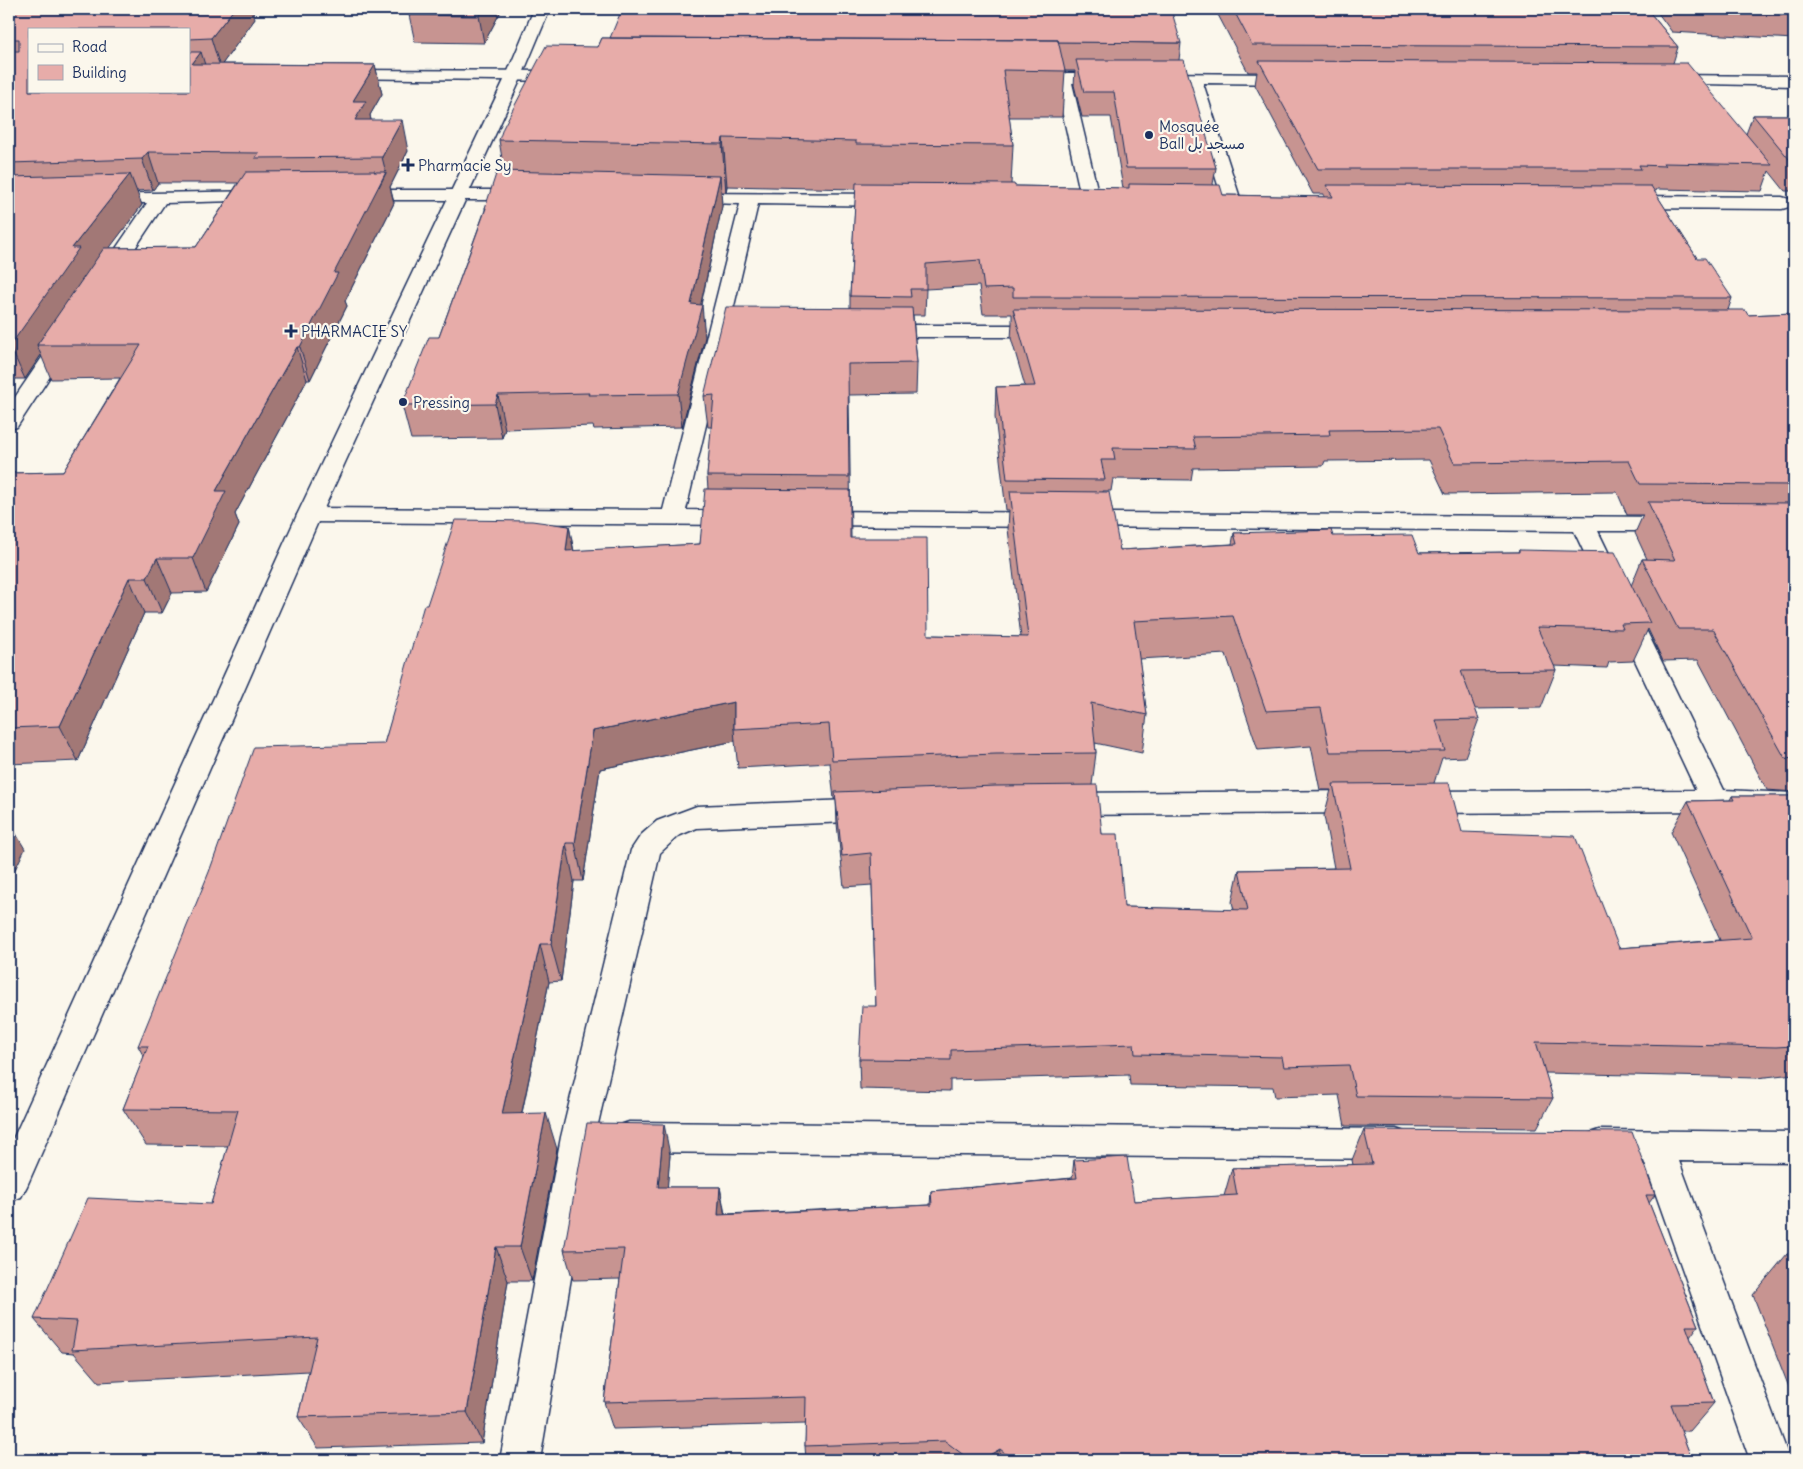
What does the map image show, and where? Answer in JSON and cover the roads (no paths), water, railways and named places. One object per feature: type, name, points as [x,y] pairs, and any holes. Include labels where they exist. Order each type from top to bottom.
[{"type":"street","points":[[9,1186],[309,515],[514,76],[542,9]]},
{"type":"street","points":[[1674,66],[1697,96]]},
{"type":"street","points":[[327,75],[584,76]]},
{"type":"street","points":[[1013,78],[1311,79]]},
{"type":"street","points":[[1063,78],[1091,201]]},
{"type":"street","points":[[1193,78],[1232,201]]},
{"type":"street","points":[[1646,80],[1794,81]]},
{"type":"street","points":[[1770,188],[1788,210]]},
{"type":"street","points":[[339,195],[546,195]]},
{"type":"street","points":[[84,199],[289,196]]},
{"type":"street","points":[[95,294],[160,197]]},
{"type":"street","points":[[663,198],[906,200]]},
{"type":"street","points":[[673,517],[728,330],[750,200]]},
{"type":"street","points":[[1071,200],[1110,201]]},
{"type":"street","points":[[1213,201],[1252,201]]},
{"type":"street","points":[[1605,202],[1788,210]]},
{"type":"street","points":[[9,422],[79,318]]},
{"type":"street","points":[[858,331],[1067,331]]},
{"type":"street","points":[[309,515],[763,518]]},
{"type":"street","points":[[793,518],[1698,524]]},
{"type":"street","points":[[1582,524],[1715,800]]},
{"type":"street","points":[[1034,804],[1715,800],[1794,804]]},
{"type":"street","points":[[520,1460],[578,1137],[646,850],[656,836],[675,823],[696,818],[895,809]]},
{"type":"street","points":[[578,1137],[1426,1144]]},
{"type":"street","points":[[1566,1145],[1794,1147]]},
{"type":"street","points":[[1656,1146],[1770,1460]]},
{"type":"place","name":"Mosquée Ball مسجد بل","points":[[1149,135]]},
{"type":"place","name":"Pharmacie Sy","points":[[408,165]]},
{"type":"place","name":"PHARMACIE SY","points":[[291,331]]},
{"type":"place","name":"Pressing","points":[[403,402]]}]
